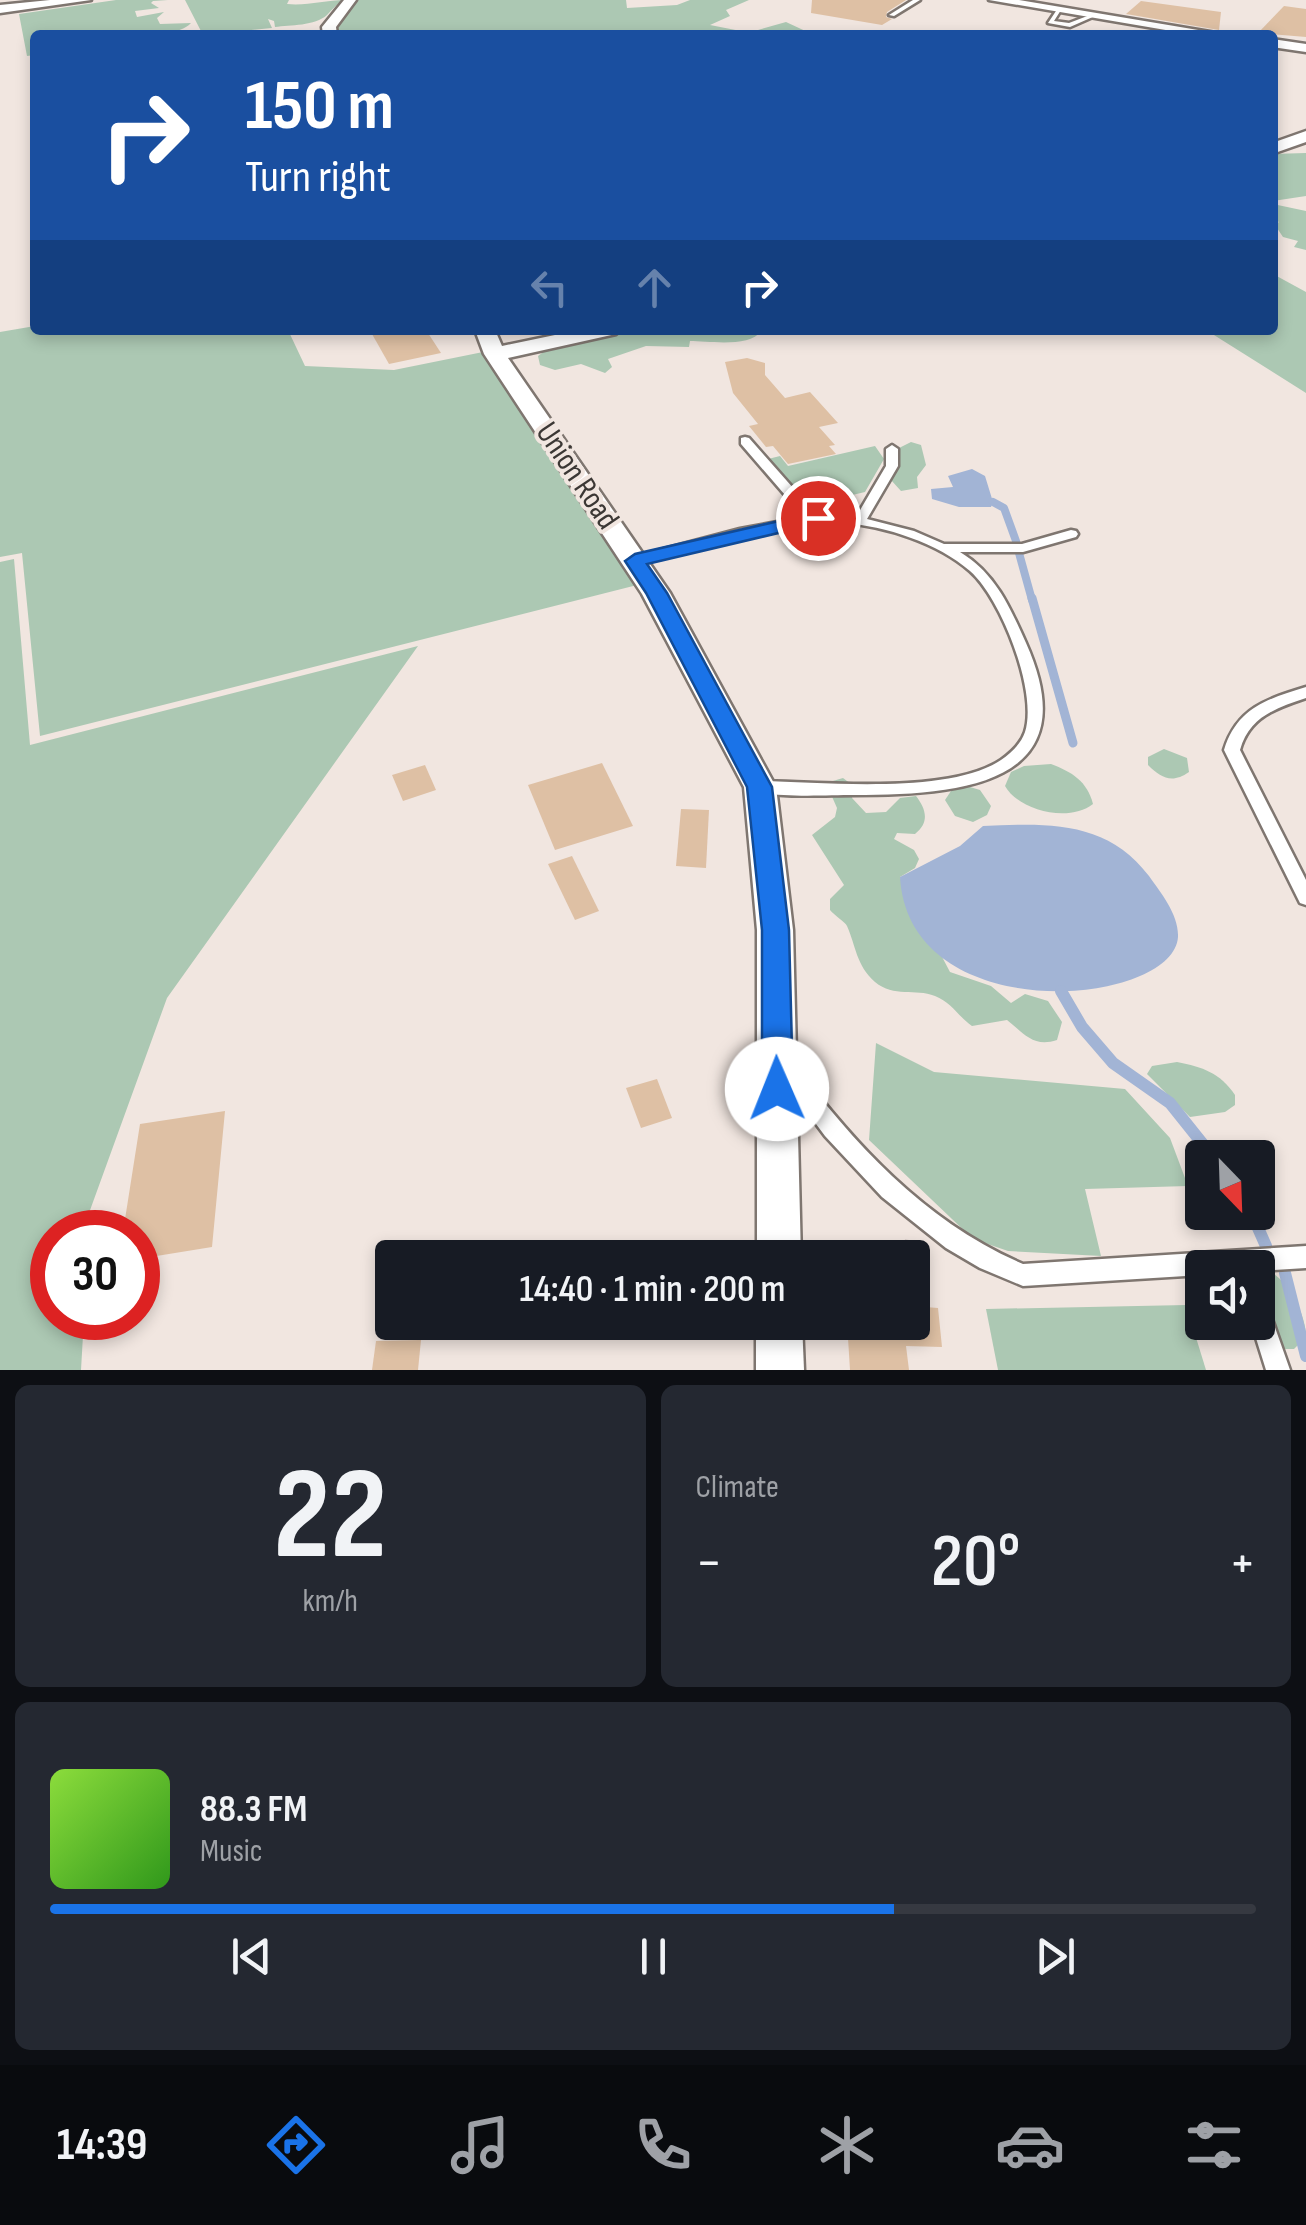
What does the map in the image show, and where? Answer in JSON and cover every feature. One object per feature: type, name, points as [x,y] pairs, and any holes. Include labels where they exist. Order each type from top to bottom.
[{"type":"street","points":[[0,9],[86,0]]},
{"type":"street","points":[[330,30],[350,0]]},
{"type":"street","points":[[995,0],[1188,30]]},
{"type":"street","points":[[1092,16],[1112,0]]},
{"type":"street","points":[[1278,43],[1306,48]]},
{"type":"street","points":[[1278,147],[1306,136]]},
{"type":"street","points":[[490,342],[559,335]]},
{"type":"street","name":"Union Road","points":[[490,342],[656,593],[760,787],[776,930],[779,1240]]},
{"type":"street","points":[[780,1340],[780,1370]]},
{"type":"lane","points":[[892,14],[917,0]]},
{"type":"lane","points":[[1058,10],[1050,22],[1066,25]]},
{"type":"lane","points":[[1060,30],[1092,16]]},
{"type":"lane","points":[[745,441],[813,519]]},
{"type":"lane","points":[[860,522],[892,466],[892,449]]},
{"type":"lane","points":[[635,561],[813,519],[860,522],[940,548],[972,566],[993,587],[1026,656],[1038,712],[1034,734],[1023,752],[980,778],[932,786],[760,787]]},
{"type":"lane","points":[[940,548],[1023,548],[1071,534]]},
{"type":"lane","points":[[1306,692],[1262,708],[1240,724],[1232,750],[1306,898]]},
{"type":"lane","points":[[777,1056],[843,1142],[926,1220],[995,1266],[1023,1275],[1185,1268]]},
{"type":"lane","points":[[1275,1261],[1306,1258]]},
{"type":"lane","points":[[1268,1340],[1278,1370]]},
{"type":"green space","points":[[116,0],[168,0],[153,1],[159,8],[135,11],[137,17],[164,12],[157,18],[160,24],[191,23],[181,30],[30,30],[27,56],[19,14]]},
{"type":"green space","points":[[185,0],[289,0],[287,4],[294,4],[345,0],[322,19],[309,23],[275,27],[274,21],[268,19],[272,28],[200,30]]},
{"type":"green space","points":[[350,0],[626,0],[627,8],[677,5],[690,0],[749,0],[726,10],[730,16],[710,25],[736,30],[333,30]]},
{"type":"green space","points":[[786,22],[803,30],[758,30]]},
{"type":"green space","points":[[1306,153],[1306,196],[1278,200],[1278,154]]},
{"type":"green space","points":[[1278,205],[1306,211],[1306,250],[1294,247],[1298,241],[1283,237]]},
{"type":"green space","points":[[1278,277],[1306,292],[1306,393],[1214,335],[1278,335]]},
{"type":"green space","points":[[30,327],[30,335],[290,335],[305,366],[394,370],[493,350],[649,582],[40,736],[22,553],[0,557],[0,332]]},
{"type":"green space","points":[[566,335],[757,335],[738,342],[690,341],[689,347],[646,346],[608,359],[612,367],[605,373],[581,364],[555,370],[540,365],[538,356]]},
{"type":"green space","points":[[911,442],[921,445],[926,465],[917,477],[918,488],[901,491],[891,480],[899,465],[899,448]]},
{"type":"green space","points":[[875,446],[884,459],[865,492],[806,506],[768,459],[780,456],[788,466]]},
{"type":"green space","points":[[14,559],[30,745],[418,646],[167,998],[90,1210],[30,1210],[30,1340],[83,1340],[81,1370],[0,1370],[0,562]]},
{"type":"green space","points":[[1164,749],[1187,758],[1189,772],[1172,778],[1153,770],[1148,757]]},
{"type":"green space","points":[[1051,764],[1078,778],[1093,804],[1071,813],[1045,811],[1021,802],[1005,786],[1011,772],[1024,766]]},
{"type":"green space","points":[[843,778],[851,784],[852,798],[866,813],[886,812],[900,798],[916,796],[924,811],[923,825],[915,834],[897,833],[894,839],[914,850],[919,859],[915,868],[900,877],[950,972],[991,986],[1011,1003],[1025,994],[1048,1001],[1062,1022],[1057,1040],[1035,1041],[1007,1020],[972,1026],[941,999],[890,990],[869,976],[847,926],[830,910],[830,899],[844,885],[812,835],[835,817],[837,808],[826,783]]},
{"type":"green space","points":[[953,788],[980,790],[991,806],[987,815],[973,822],[955,816],[945,800]]},
{"type":"green space","points":[[876,1043],[934,1072],[1125,1089],[1170,1138],[1185,1186],[1085,1189],[1101,1256],[1008,1251],[973,1239],[869,1140]]},
{"type":"green space","points":[[1177,1062],[1217,1076],[1235,1095],[1235,1105],[1225,1112],[1190,1117],[1147,1074],[1152,1066]]},
{"type":"green space","points":[[1275,1275],[1299,1307],[1305,1328],[1306,1337],[1294,1349],[1284,1349],[1275,1334]]},
{"type":"green space","points":[[1185,1305],[1185,1340],[1197,1340],[1206,1370],[998,1370],[986,1309]]},
{"type":"water","points":[[972,469],[985,476],[991,507],[959,507],[932,499],[931,489],[953,487],[948,476]]},
{"type":"water","points":[[983,826],[1053,826],[1095,835],[1114,844],[1149,876],[1172,913],[1178,937],[1165,961],[1134,979],[1090,989],[1040,991],[991,982],[947,961],[914,926],[900,877],[960,846]]},
{"type":"building","points":[[812,0],[906,0],[887,12],[886,17],[892,19],[882,25],[811,13]]},
{"type":"building","points":[[1141,1],[1221,12],[1219,30],[1126,14]]},
{"type":"building","points":[[1284,6],[1306,9],[1306,37],[1261,30]]},
{"type":"building","points":[[373,335],[429,335],[441,353],[389,364]]},
{"type":"building","points":[[747,358],[765,363],[765,375],[785,398],[810,392],[838,423],[819,427],[835,445],[829,446],[836,454],[788,464],[773,446],[766,447],[749,426],[758,424],[733,393],[725,362]]},
{"type":"building","points":[[602,763],[633,826],[555,850],[528,785]]},
{"type":"building","points":[[425,765],[436,790],[403,801],[392,775]]},
{"type":"building","points":[[681,809],[709,810],[706,868],[676,866]]},
{"type":"building","points":[[572,856],[599,911],[575,920],[548,864]]},
{"type":"building","points":[[657,1079],[672,1118],[641,1128],[626,1088]]},
{"type":"building","points":[[225,1111],[212,1247],[160,1255],[160,1210],[126,1210],[140,1124]]},
{"type":"building","points":[[930,1307],[938,1308],[942,1347],[906,1346],[909,1370],[850,1370],[848,1340],[930,1340]]},
{"type":"building","points":[[421,1340],[418,1370],[372,1370],[376,1341]]},
{"type":"waterway","points":[[993,502],[1004,508],[1016,541]]},
{"type":"waterway","points":[[1019,553],[1032,600]]},
{"type":"waterway","points":[[1032,598],[1073,743]]},
{"type":"waterway","points":[[1061,991],[1082,1027],[1113,1063],[1170,1103],[1200,1140]]},
{"type":"waterway","points":[[1259,1230],[1266,1246]]},
{"type":"waterway","points":[[1285,1273],[1306,1356]]},
{"type":"route","points":[[777,1089],[776,930],[760,787],[635,561],[818,518]]}]
